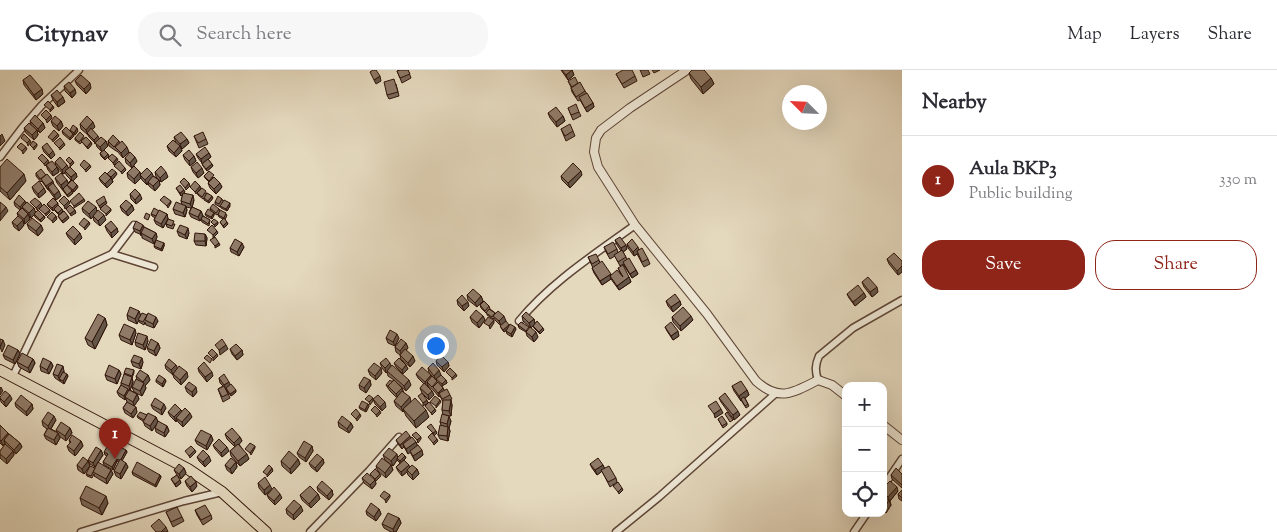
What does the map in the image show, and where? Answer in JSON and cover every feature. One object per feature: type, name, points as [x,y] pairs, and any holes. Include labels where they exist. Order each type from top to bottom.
[{"type":"main road","points":[[0,370],[188,469],[222,492],[266,532]]},
{"type":"street","points":[[0,157],[37,111],[79,70]]},
{"type":"street","points":[[688,70],[630,108],[601,130],[596,138],[594,152],[598,168],[635,225],[707,314],[756,381],[766,390],[775,394],[791,392],[818,380],[832,385],[842,393]]},
{"type":"street","points":[[12,376],[59,280],[70,272],[112,254],[134,225]]},
{"type":"street","points":[[519,321],[533,304],[563,278],[635,225]]},
{"type":"street","points":[[112,254],[154,267]]},
{"type":"street","points":[[818,380],[815,371],[818,356],[853,328],[902,300]]},
{"type":"street","points":[[616,532],[659,497],[775,394]]},
{"type":"street","points":[[886,427],[902,440]]},
{"type":"street","points":[[310,532],[343,499],[399,437]]},
{"type":"street","points":[[887,481],[902,459]]},
{"type":"street","points":[[80,532],[176,503],[222,492]]},
{"type":"street","points":[[854,532],[864,517]]},
{"type":"building","points":[[376,70],[380,76],[374,80],[370,72]]},
{"type":"building","points":[[408,70],[410,74],[400,78],[397,71]]},
{"type":"building","points":[[562,70],[572,70],[566,75]]},
{"type":"building","points":[[623,70],[632,70],[635,76],[622,84],[616,74]]},
{"type":"building","points":[[692,70],[704,70],[711,78],[701,87],[689,73]]},
{"type":"building","points":[[30,75],[42,89],[34,95],[23,80]]},
{"type":"building","points":[[81,75],[90,83],[84,89],[75,81]]},
{"type":"building","points":[[575,77],[578,83],[572,87],[568,81]]},
{"type":"building","points":[[394,79],[398,92],[387,95],[384,82]]},
{"type":"building","points":[[69,82],[75,89],[70,93],[64,86]]},
{"type":"building","points":[[580,82],[585,91],[576,97],[571,88]]},
{"type":"building","points":[[57,90],[63,97],[57,102],[51,95]]},
{"type":"building","points":[[587,93],[593,103],[585,108],[579,97]]},
{"type":"building","points":[[48,101],[53,106],[50,110],[44,105]]},
{"type":"building","points":[[576,104],[579,112],[571,115],[568,108]]},
{"type":"building","points":[[556,107],[563,116],[556,122],[548,113]]},
{"type":"building","points":[[46,110],[51,115],[46,120],[41,115]]},
{"type":"building","points":[[35,115],[43,123],[38,129],[30,121]]},
{"type":"building","points":[[55,116],[61,121],[57,126],[51,121]]},
{"type":"building","points":[[87,116],[93,122],[86,130],[80,124]]},
{"type":"building","points":[[29,123],[37,130],[32,135],[24,128]]},
{"type":"building","points":[[570,124],[573,131],[565,136],[561,129]]},
{"type":"building","points":[[73,125],[77,128],[74,133],[70,130]]},
{"type":"building","points":[[66,127],[73,134],[70,138],[62,131]]},
{"type":"building","points":[[91,128],[98,136],[94,140],[87,133]]},
{"type":"building","points":[[54,130],[58,134],[52,140],[48,137]]},
{"type":"building","points":[[80,132],[84,136],[79,142],[75,138]]},
{"type":"building","points":[[181,132],[187,139],[180,144],[174,137]]},
{"type":"building","points":[[203,132],[206,139],[198,143],[194,136]]},
{"type":"building","points":[[24,134],[30,140],[27,143],[21,138]]},
{"type":"building","points":[[113,135],[119,141],[114,147],[108,141]]},
{"type":"building","points":[[86,137],[91,142],[87,147],[81,141]]},
{"type":"building","points":[[101,137],[106,141],[100,147],[95,143]]},
{"type":"building","points":[[60,138],[64,143],[59,148],[54,143]]},
{"type":"building","points":[[173,140],[180,146],[174,153],[167,146]]},
{"type":"building","points":[[33,141],[37,144],[33,148],[30,145]]},
{"type":"building","points":[[122,141],[127,147],[121,153],[115,147]]},
{"type":"building","points":[[21,143],[26,147],[22,151],[17,147]]},
{"type":"building","points":[[47,143],[53,151],[49,155],[42,147]]},
{"type":"building","points":[[205,147],[209,153],[201,159],[196,154]]},
{"type":"building","points":[[104,150],[108,154],[104,158],[100,153]]},
{"type":"building","points":[[189,150],[194,156],[189,161],[183,155]]},
{"type":"building","points":[[130,152],[135,157],[130,163],[125,158]]},
{"type":"building","points":[[42,154],[48,160],[44,164],[38,158]]},
{"type":"building","points":[[112,154],[117,158],[113,163],[108,158]]},
{"type":"building","points":[[60,157],[67,165],[62,170],[55,162]]},
{"type":"building","points":[[69,157],[73,161],[70,164],[66,160]]},
{"type":"building","points":[[7,159],[24,174],[7,193],[0,187],[0,167]]},
{"type":"building","points":[[208,159],[212,164],[206,169],[202,164]]},
{"type":"building","points":[[84,160],[90,165],[85,170],[80,165]]},
{"type":"building","points":[[52,161],[57,167],[52,172],[46,165]]},
{"type":"building","points":[[119,161],[125,168],[121,172],[114,166]]},
{"type":"building","points":[[197,162],[202,168],[196,173],[191,167]]},
{"type":"building","points":[[573,163],[581,171],[568,183],[561,176]]},
{"type":"building","points":[[134,166],[140,172],[134,179],[127,173]]},
{"type":"building","points":[[161,166],[166,172],[160,178],[155,172]]},
{"type":"building","points":[[70,167],[76,173],[71,177],[65,171]]},
{"type":"building","points":[[147,168],[152,173],[145,180],[140,175]]},
{"type":"building","points":[[41,169],[46,175],[40,179],[36,173]]},
{"type":"building","points":[[112,169],[116,172],[111,177],[107,174]]},
{"type":"building","points":[[209,171],[214,175],[209,181],[204,176]]},
{"type":"building","points":[[105,172],[111,178],[105,184],[99,178]]},
{"type":"building","points":[[61,173],[67,180],[61,185],[55,178]]},
{"type":"building","points":[[47,174],[53,181],[46,186],[41,179]]},
{"type":"building","points":[[153,176],[159,180],[153,186],[148,182]]},
{"type":"building","points":[[214,177],[220,183],[214,189],[208,183]]},
{"type":"building","points":[[184,178],[189,183],[185,188],[180,182]]},
{"type":"building","points":[[72,180],[77,185],[73,190],[67,185]]},
{"type":"building","points":[[39,181],[44,188],[38,194],[32,187]]},
{"type":"building","points":[[195,181],[200,186],[195,192],[190,187]]},
{"type":"building","points":[[53,183],[59,191],[54,195],[48,187]]},
{"type":"building","points":[[67,185],[72,191],[67,195],[63,189]]},
{"type":"building","points":[[180,185],[184,190],[180,193],[176,188]]},
{"type":"building","points":[[202,188],[206,191],[202,197],[197,193]]},
{"type":"building","points":[[135,189],[140,194],[135,200],[130,194]]},
{"type":"building","points":[[79,193],[84,199],[74,206],[70,201]]},
{"type":"building","points":[[183,193],[193,195],[190,204],[181,201]]},
{"type":"building","points":[[207,193],[212,196],[208,201],[204,198]]},
{"type":"building","points":[[19,195],[25,201],[20,207],[14,202]]},
{"type":"building","points":[[64,196],[69,201],[64,206],[59,201]]},
{"type":"building","points":[[104,196],[106,201],[99,206],[96,201]]},
{"type":"building","points":[[164,196],[171,201],[167,206],[160,200]]},
{"type":"building","points":[[218,196],[222,199],[219,204],[215,202]]},
{"type":"building","points":[[35,198],[41,203],[36,208],[30,202]]},
{"type":"building","points":[[53,198],[58,203],[52,208],[47,204]]},
{"type":"building","points":[[126,200],[132,205],[126,212],[120,206]]},
{"type":"building","points":[[224,200],[230,203],[226,209],[220,206]]},
{"type":"building","points":[[88,201],[96,207],[89,214],[82,208]]},
{"type":"building","points":[[0,202],[6,207],[0,214]]},
{"type":"building","points":[[27,202],[34,208],[29,213],[22,207]]},
{"type":"building","points":[[176,202],[186,206],[183,213],[173,209]]},
{"type":"building","points":[[44,204],[50,210],[45,214],[39,209]]},
{"type":"building","points":[[105,204],[111,209],[106,214],[100,209]]},
{"type":"building","points":[[213,204],[219,209],[216,213],[210,208]]},
{"type":"building","points":[[58,205],[62,209],[58,213],[54,209]]},
{"type":"building","points":[[70,205],[75,210],[70,214],[66,209]]},
{"type":"building","points":[[192,207],[201,211],[198,217],[189,213]]},
{"type":"building","points":[[22,208],[28,214],[24,219],[17,213]]},
{"type":"building","points":[[154,208],[159,211],[156,216],[151,214]]},
{"type":"building","points":[[208,209],[214,213],[211,217],[205,214]]},
{"type":"building","points":[[38,210],[44,216],[40,220],[34,214]]},
{"type":"building","points":[[98,210],[104,215],[98,221],[93,216]]},
{"type":"building","points":[[159,210],[167,214],[161,224],[154,220]]},
{"type":"building","points":[[220,210],[226,213],[224,218],[218,215]]},
{"type":"building","points":[[64,211],[68,216],[62,221],[58,216]]},
{"type":"building","points":[[52,212],[56,216],[52,221],[47,217]]},
{"type":"building","points":[[146,213],[150,215],[148,220],[144,218]]},
{"type":"building","points":[[18,216],[23,220],[17,226],[12,222]]},
{"type":"building","points":[[203,216],[210,220],[208,224],[201,219]]},
{"type":"building","points":[[32,218],[41,225],[36,231],[27,224]]},
{"type":"building","points":[[84,218],[89,222],[84,228],[79,224]]},
{"type":"building","points":[[224,218],[227,222],[223,226],[220,222]]},
{"type":"building","points":[[168,219],[174,221],[172,226],[166,224]]},
{"type":"building","points":[[214,219],[218,222],[214,225],[211,222]]},
{"type":"building","points":[[111,221],[117,228],[111,233],[105,226]]},
{"type":"building","points":[[136,221],[143,225],[140,231],[133,228]]},
{"type":"building","points":[[180,225],[188,228],[185,235],[177,231]]},
{"type":"building","points":[[212,225],[217,231],[213,235],[207,230]]},
{"type":"building","points":[[73,226],[80,233],[74,240],[66,233]]},
{"type":"building","points":[[144,227],[156,233],[152,239],[141,233]]},
{"type":"building","points":[[195,233],[205,234],[205,241],[194,241]]},
{"type":"building","points":[[215,237],[219,243],[215,246],[210,240]]},
{"type":"building","points":[[620,237],[626,245],[621,248],[615,240]]},
{"type":"building","points":[[235,239],[242,243],[237,252],[230,248]]},
{"type":"building","points":[[632,239],[638,247],[633,252],[627,244]]},
{"type":"building","points":[[156,240],[164,243],[161,249],[154,246]]},
{"type":"building","points":[[613,242],[617,249],[608,254],[604,247]]},
{"type":"building","points":[[642,248],[648,259],[642,262],[637,251]]},
{"type":"building","points":[[622,250],[626,257],[618,262],[614,255]]},
{"type":"building","points":[[894,253],[902,261],[902,266],[897,271],[887,259]]},
{"type":"building","points":[[596,254],[599,260],[592,264],[588,257]]},
{"type":"building","points":[[629,258],[636,270],[630,274],[623,262]]},
{"type":"building","points":[[602,261],[611,274],[600,281],[592,268]]},
{"type":"building","points":[[623,265],[629,277],[617,286],[610,276],[617,270],[623,277],[618,268]]},
{"type":"building","points":[[868,277],[877,287],[870,292],[862,282]]},
{"type":"building","points":[[858,285],[864,293],[853,302],[847,294]]},
{"type":"building","points":[[473,289],[481,296],[475,303],[467,295]]},
{"type":"building","points":[[675,294],[680,301],[671,307],[666,301]]},
{"type":"building","points":[[462,295],[468,302],[462,306],[457,300]]},
{"type":"building","points":[[484,301],[489,306],[485,311],[480,305]]},
{"type":"building","points":[[130,307],[139,311],[135,319],[127,315]]},
{"type":"building","points":[[683,307],[691,316],[680,326],[672,317]]},
{"type":"building","points":[[489,309],[495,313],[492,317],[486,313]]},
{"type":"building","points":[[476,310],[483,316],[477,323],[470,317]]},
{"type":"building","points":[[498,311],[504,316],[499,321],[493,316]]},
{"type":"building","points":[[526,312],[534,319],[529,323],[522,316]]},
{"type":"building","points":[[142,313],[147,315],[143,322],[138,320]]},
{"type":"building","points":[[148,313],[156,317],[153,324],[145,320]]},
{"type":"building","points":[[98,314],[105,318],[92,342],[85,338]]},
{"type":"building","points":[[488,317],[494,320],[489,326],[484,323]]},
{"type":"building","points":[[506,321],[509,325],[503,330],[500,326]]},
{"type":"building","points":[[537,321],[543,328],[539,332],[533,326]]},
{"type":"building","points":[[521,322],[529,327],[526,331],[518,325]]},
{"type":"building","points":[[671,322],[678,331],[671,336],[665,327]]},
{"type":"building","points":[[124,324],[135,329],[130,340],[119,335]]},
{"type":"building","points":[[510,324],[515,327],[511,334],[506,331]]},
{"type":"building","points":[[530,327],[536,332],[532,337],[526,332]]},
{"type":"building","points":[[390,330],[397,334],[393,342],[386,338]]},
{"type":"building","points":[[138,333],[147,336],[143,345],[135,342]]},
{"type":"building","points":[[151,339],[158,343],[154,351],[147,348]]},
{"type":"building","points":[[222,339],[226,345],[219,350],[215,345]]},
{"type":"building","points":[[401,339],[406,343],[400,351],[395,347]]},
{"type":"building","points":[[236,344],[242,350],[235,356],[230,349]]},
{"type":"building","points":[[8,345],[18,350],[13,360],[3,355]]},
{"type":"building","points":[[212,349],[217,354],[213,358],[208,353]]},
{"type":"building","points":[[405,349],[413,356],[408,363],[400,355]]},
{"type":"building","points":[[22,353],[33,359],[28,368],[17,362]]},
{"type":"building","points":[[134,355],[142,358],[139,364],[131,361]]},
{"type":"building","points":[[207,355],[212,359],[210,363],[204,358]]},
{"type":"building","points":[[441,355],[448,362],[442,367],[436,361]]},
{"type":"building","points":[[43,358],[51,362],[47,370],[40,366]]},
{"type":"building","points":[[386,358],[390,363],[385,368],[380,363]]},
{"type":"building","points":[[399,358],[406,365],[402,370],[394,363]]},
{"type":"building","points":[[169,359],[176,365],[171,370],[165,365]]},
{"type":"building","points":[[204,362],[212,372],[205,377],[198,368]]},
{"type":"building","points":[[374,363],[381,368],[375,376],[368,370]]},
{"type":"building","points":[[433,363],[439,370],[434,376],[428,368]]},
{"type":"building","points":[[57,364],[63,366],[58,376],[53,374]]},
{"type":"building","points":[[109,365],[119,370],[115,379],[105,375]]},
{"type":"building","points":[[392,365],[409,380],[404,386],[387,371]]},
{"type":"building","points":[[179,366],[187,372],[180,380],[173,374]]},
{"type":"building","points":[[422,367],[431,375],[425,382],[416,374]]},
{"type":"building","points":[[126,368],[134,370],[132,376],[124,373]]},
{"type":"building","points":[[450,368],[456,374],[452,378],[446,372]]},
{"type":"building","points":[[140,370],[148,375],[143,382],[136,376]]},
{"type":"building","points":[[63,372],[67,374],[63,381],[59,379]]},
{"type":"building","points":[[124,374],[132,377],[129,386],[121,383]]},
{"type":"building","points":[[224,374],[229,382],[224,385],[219,378]]},
{"type":"building","points":[[159,375],[165,379],[162,384],[156,380]]},
{"type":"building","points":[[441,375],[446,380],[442,384],[436,379]]},
{"type":"building","points":[[432,376],[437,381],[432,387],[427,382]]},
{"type":"building","points":[[364,377],[370,380],[364,388],[359,385]]},
{"type":"building","points":[[136,379],[144,383],[140,391],[132,387]]},
{"type":"building","points":[[390,380],[393,382],[389,387],[386,385]]},
{"type":"building","points":[[394,380],[402,388],[396,394],[388,386]]},
{"type":"building","points":[[741,381],[747,390],[739,396],[732,386]]},
{"type":"building","points":[[189,382],[196,387],[192,392],[185,387]]},
{"type":"building","points":[[438,382],[443,388],[438,393],[433,387]]},
{"type":"building","points":[[424,383],[432,391],[428,395],[420,388]]},
{"type":"building","points":[[231,384],[236,390],[230,394],[226,388]]},
{"type":"building","points":[[121,385],[128,389],[124,396],[117,392]]},
{"type":"building","points":[[224,386],[228,394],[222,397],[218,389]]},
{"type":"building","points":[[447,389],[450,395],[442,399],[439,393]]},
{"type":"building","points":[[129,390],[137,394],[133,402],[125,397]]},
{"type":"building","points":[[5,391],[10,395],[4,402],[0,397]]},
{"type":"building","points":[[402,391],[410,397],[401,407],[394,401]]},
{"type":"building","points":[[422,393],[427,400],[423,403],[418,396]]},
{"type":"building","points":[[725,393],[738,411],[733,415],[719,398]]},
{"type":"building","points":[[21,395],[32,404],[26,412],[15,403]]},
{"type":"building","points":[[369,395],[373,398],[369,402],[365,399]]},
{"type":"building","points":[[378,395],[385,402],[380,407],[373,399]]},
{"type":"building","points":[[435,396],[440,400],[436,406],[430,402]]},
{"type":"building","points":[[744,397],[748,404],[745,406],[741,399]]},
{"type":"building","points":[[155,398],[164,404],[161,410],[151,405]]},
{"type":"building","points":[[415,398],[426,410],[414,421],[403,409]]},
{"type":"building","points":[[443,400],[451,400],[449,411],[442,410]]},
{"type":"building","points":[[362,401],[368,404],[365,410],[359,407]]},
{"type":"building","points":[[716,401],[721,409],[714,414],[708,406]]},
{"type":"building","points":[[127,402],[136,407],[131,414],[123,408]]},
{"type":"building","points":[[429,402],[435,409],[431,413],[425,406]]},
{"type":"building","points":[[175,404],[181,410],[174,417],[168,412]]},
{"type":"building","points":[[375,406],[380,411],[376,415],[371,410]]},
{"type":"building","points":[[185,408],[190,413],[182,422],[176,418]]},
{"type":"building","points":[[356,409],[360,414],[356,419],[351,414]]},
{"type":"building","points":[[48,412],[54,416],[48,426],[42,421]]},
{"type":"building","points":[[140,412],[147,415],[144,420],[137,416]]},
{"type":"building","points":[[727,412],[733,420],[730,422],[725,414]]},
{"type":"building","points":[[148,413],[156,417],[150,426],[143,422]]},
{"type":"building","points":[[442,414],[449,416],[447,424],[440,422]]},
{"type":"building","points":[[342,416],[351,423],[347,429],[338,422]]},
{"type":"building","points":[[722,416],[727,423],[722,426],[718,419]]},
{"type":"building","points":[[158,421],[167,426],[164,433],[155,428]]},
{"type":"building","points":[[61,422],[70,428],[65,436],[56,430]]},
{"type":"building","points":[[431,424],[436,431],[433,433],[427,427]]},
{"type":"building","points":[[0,425],[8,433],[1,441],[0,440]]},
{"type":"building","points":[[440,425],[448,427],[447,436],[438,435]]},
{"type":"building","points":[[48,428],[58,433],[54,440],[44,435]]},
{"type":"building","points":[[232,428],[240,437],[234,443],[225,434]]},
{"type":"building","points":[[201,430],[211,435],[206,446],[195,440]]},
{"type":"building","points":[[406,431],[410,436],[400,445],[396,440]]},
{"type":"building","points":[[416,432],[421,437],[417,440],[412,435]]},
{"type":"building","points":[[432,433],[437,439],[433,443],[428,437]]},
{"type":"building","points":[[9,434],[20,443],[14,450],[4,440]]},
{"type":"building","points":[[72,435],[81,441],[74,451],[67,446],[71,442],[69,440]]},
{"type":"building","points":[[412,437],[416,442],[406,449],[403,444]]},
{"type":"building","points":[[219,439],[227,447],[221,453],[213,445]]},
{"type":"building","points":[[304,441],[312,446],[305,458],[297,453]]},
{"type":"building","points":[[110,442],[126,450],[120,461],[117,459],[112,467],[103,462],[108,454],[104,452]]},
{"type":"building","points":[[250,443],[255,446],[250,453],[245,449]]},
{"type":"building","points":[[5,444],[13,451],[6,459],[0,454]]},
{"type":"building","points":[[238,444],[247,454],[238,461],[230,451]]},
{"type":"building","points":[[418,445],[422,450],[413,456],[410,451]]},
{"type":"building","points":[[191,446],[195,450],[189,456],[185,451]]},
{"type":"building","points":[[96,447],[101,450],[93,463],[88,460]]},
{"type":"building","points":[[389,448],[397,454],[391,461],[383,455]]},
{"type":"building","points":[[203,450],[209,456],[203,462],[197,457]]},
{"type":"building","points":[[289,451],[298,459],[290,469],[281,461]]},
{"type":"building","points":[[402,453],[405,456],[400,461],[397,458]]},
{"type":"building","points":[[317,454],[323,459],[315,468],[309,463]]},
{"type":"building","points":[[83,457],[88,461],[82,469],[77,465]]},
{"type":"building","points":[[231,458],[236,462],[230,469],[225,465]]},
{"type":"building","points":[[382,458],[391,465],[385,473],[376,466]]},
{"type":"building","points":[[598,458],[603,465],[595,470],[590,464]]},
{"type":"building","points":[[120,459],[126,463],[120,474],[114,471]]},
{"type":"building","points":[[404,460],[409,465],[401,472],[396,467]]},
{"type":"building","points":[[98,462],[111,470],[106,479],[93,472]]},
{"type":"building","points":[[137,462],[160,475],[155,485],[132,472]]},
{"type":"building","points":[[179,464],[184,468],[179,474],[174,470]]},
{"type":"building","points":[[269,465],[272,468],[267,475],[263,472]]},
{"type":"building","points":[[412,465],[417,469],[412,475],[407,470]]},
{"type":"building","points":[[90,466],[95,468],[91,476],[86,474]]},
{"type":"building","points":[[609,466],[616,478],[608,482],[601,470]]},
{"type":"building","points":[[896,468],[902,474],[902,485],[891,475]]},
{"type":"building","points":[[375,469],[380,474],[375,479],[370,474]]},
{"type":"building","points":[[367,473],[375,480],[370,485],[362,478]]},
{"type":"building","points":[[177,475],[180,480],[175,484],[171,479]]},
{"type":"building","points":[[191,476],[196,482],[190,487],[185,481]]},
{"type":"building","points":[[265,477],[270,485],[264,490],[258,483]]},
{"type":"building","points":[[322,481],[332,490],[327,496],[317,487]]},
{"type":"building","points":[[890,481],[897,487],[888,497],[887,496],[887,484]]},
{"type":"building","points":[[618,482],[622,488],[618,492],[613,486]]},
{"type":"building","points":[[86,486],[106,496],[99,508],[80,498]]},
{"type":"building","points":[[310,486],[318,494],[309,504],[300,495]]},
{"type":"building","points":[[274,487],[280,494],[274,501],[267,495]]},
{"type":"building","points":[[902,490],[902,498],[898,494]]},
{"type":"building","points":[[384,491],[390,495],[385,500],[380,496]]},
{"type":"building","points":[[294,500],[301,506],[293,515],[286,509]]},
{"type":"building","points":[[371,503],[379,509],[374,517],[366,511]]},
{"type":"building","points":[[205,505],[211,515],[201,520],[195,510]]},
{"type":"building","points":[[177,507],[182,517],[171,522],[166,512]]},
{"type":"building","points":[[388,513],[399,518],[393,529],[382,524]]},
{"type":"building","points":[[159,519],[166,527],[161,532],[156,532],[151,526]]},
{"type":"place","name":"Aula BKP3","points":[[115,459]]}]
